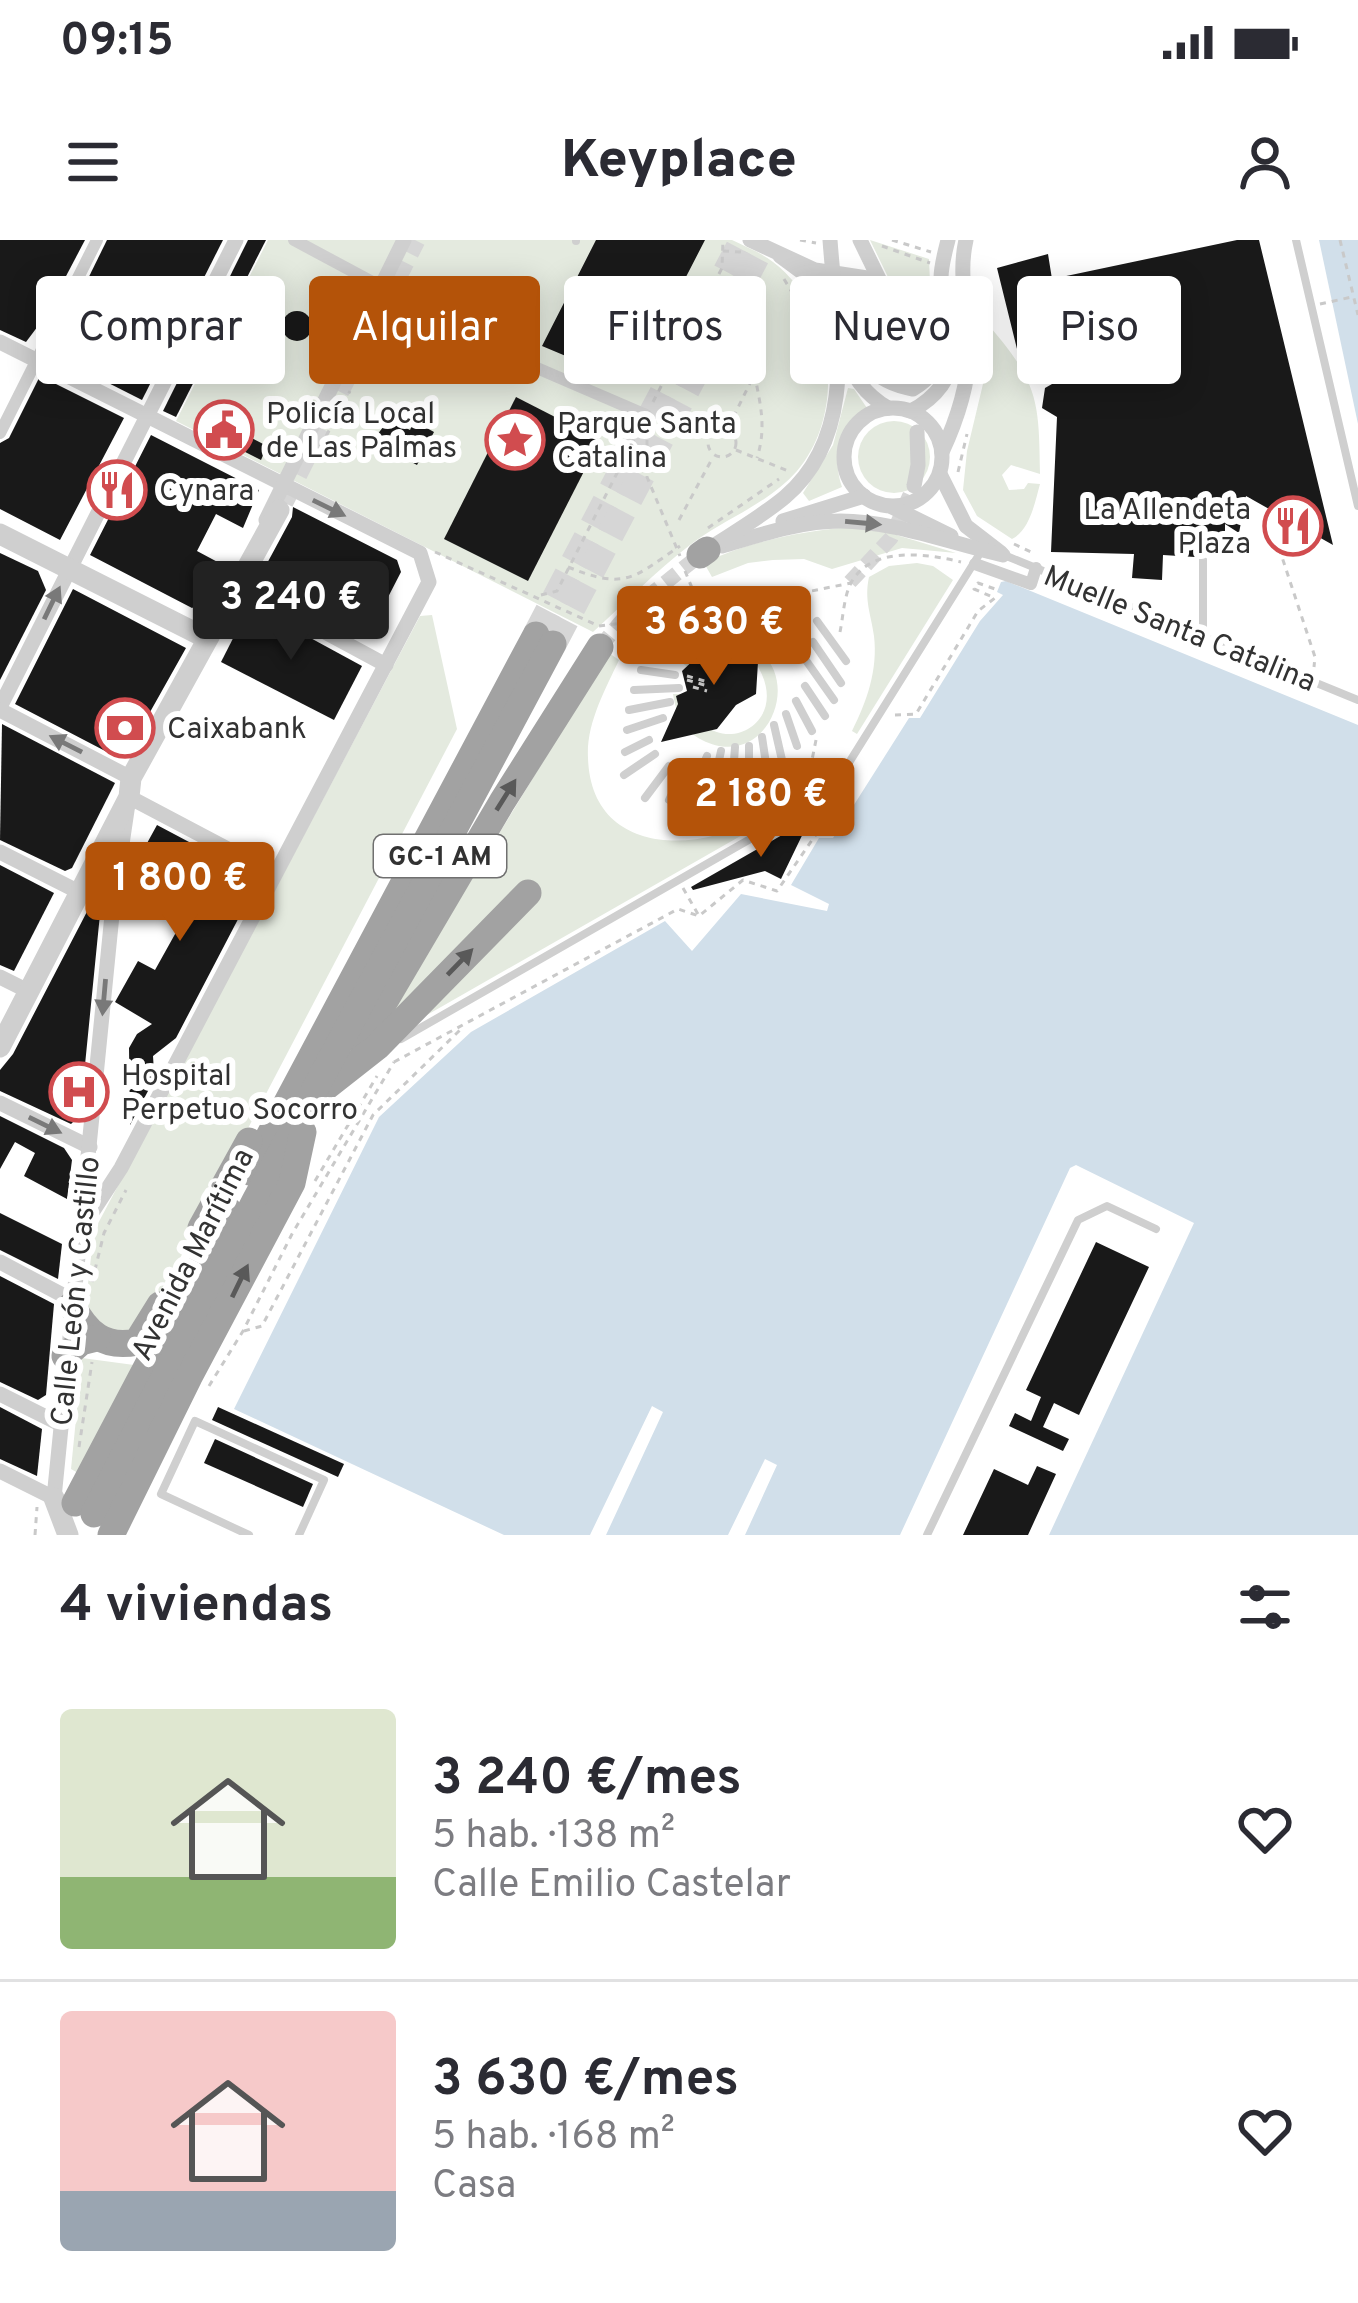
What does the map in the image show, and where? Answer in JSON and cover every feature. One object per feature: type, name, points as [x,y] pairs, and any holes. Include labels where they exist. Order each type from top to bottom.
[{"type":"highway","name":"Avenida Marítima","points":[[84,1513],[544,640]]},
{"type":"highway","points":[[78,1298],[81,1322],[97,1338],[118,1346],[136,1342],[260,1122],[321,1059],[380,1011],[502,802],[600,647]]},
{"type":"highway","points":[[311,1101],[385,1055],[528,892]]},
{"type":"highway","name":"Avenida Marítima","points":[[84,1513],[311,1101],[321,1059]]},
{"type":"highway","points":[[65,1356],[81,1342],[97,1338]]},
{"type":"street","points":[[80,276],[98,240]]},
{"type":"street","points":[[236,240],[0,709],[275,874]]},
{"type":"street","points":[[294,240],[358,276]]},
{"type":"street","name":"Calle León y Castillo","points":[[386,276],[404,240]]},
{"type":"street","points":[[830,240],[832,276]]},
{"type":"street","points":[[860,240],[878,276]]},
{"type":"street","points":[[944,276],[948,240]]},
{"type":"street","points":[[966,240],[961,288],[969,351],[940,474],[966,526],[1003,555]]},
{"type":"street","points":[[747,246],[805,276]]},
{"type":"street","points":[[775,261],[853,276]]},
{"type":"street","points":[[814,270],[820,276]]},
{"type":"street","points":[[0,342],[36,360]]},
{"type":"street","points":[[0,433],[36,365]]},
{"type":"street","points":[[540,369],[646,415]]},
{"type":"street","points":[[82,384],[420,553],[429,582],[121,1168],[82,1228]]},
{"type":"street","name":"Calle León y Castillo","points":[[241,584],[337,384]]},
{"type":"street","points":[[696,544],[786,496],[817,457],[832,420],[836,384]]},
{"type":"street","points":[[860,384],[887,408],[911,411],[932,427],[942,452]]},
{"type":"street","points":[[893,384],[913,389],[921,384]]},
{"type":"street","points":[[911,411],[936,394],[941,384]]},
{"type":"street","points":[[887,408],[861,420],[846,444],[847,473],[864,496],[946,535],[1003,555]]},
{"type":"street","points":[[914,486],[917,432]]},
{"type":"street","points":[[889,506],[920,499],[940,474]]},
{"type":"street","points":[[696,544],[864,496]]},
{"type":"street","name":"Calle León y Castillo","points":[[0,1047],[206,638],[241,584],[279,510]]},
{"type":"street","points":[[696,544],[837,521],[886,525],[1031,584],[1036,568]]},
{"type":"street","points":[[0,533],[206,638]]},
{"type":"street","points":[[976,561],[1003,555]]},
{"type":"street","points":[[241,584],[386,664]]},
{"type":"street","name":"Calle León y Castillo","points":[[84,1513],[62,1425],[65,1356],[78,1298],[112,905],[130,787]]},
{"type":"street","points":[[0,852],[81,893]]},
{"type":"street","points":[[0,977],[28,991]]},
{"type":"street","points":[[0,1103],[90,1147]]},
{"type":"street","points":[[0,1262],[78,1298]]},
{"type":"street","points":[[0,1394],[62,1425]]},
{"type":"street","points":[[0,1471],[84,1513],[68,1535]]},
{"type":"lane","points":[[1296,240],[1358,506]]},
{"type":"lane","name":"Muelle Santa Catalina","points":[[1003,555],[1357,696]]},
{"type":"lane","points":[[1203,557],[1203,637]]},
{"type":"lane","points":[[385,1055],[411,1035],[822,798],[840,778],[976,561]]},
{"type":"lane","points":[[818,621],[846,661]]},
{"type":"lane","points":[[813,642],[841,683]]},
{"type":"lane","points":[[805,659],[834,700]]},
{"type":"lane","points":[[641,670],[676,675]]},
{"type":"lane","points":[[805,686],[825,716]]},
{"type":"lane","points":[[634,690],[679,688]]},
{"type":"lane","points":[[796,701],[812,731]]},
{"type":"lane","points":[[629,710],[670,702]]},
{"type":"lane","points":[[786,714],[797,746]]},
{"type":"lane","points":[[627,730],[663,718]]},
{"type":"lane","points":[[774,725],[782,760]]},
{"type":"lane","points":[[762,737],[767,770]]},
{"type":"lane","points":[[625,752],[649,740]]},
{"type":"lane","points":[[748,746],[749,781]]},
{"type":"lane","points":[[731,790],[735,747]]},
{"type":"lane","points":[[711,798],[721,751]]},
{"type":"lane","points":[[624,775],[655,754]]},
{"type":"lane","points":[[689,802],[706,756]]},
{"type":"lane","points":[[645,798],[669,766]]},
{"type":"lane","points":[[669,800],[685,769]]},
{"type":"lane","points":[[927,1535],[1078,1220],[1107,1206],[1156,1229]]},
{"type":"lane","points":[[249,1535],[161,1494],[195,1421],[324,1480],[299,1535]]},
{"type":"path","points":[[1340,240],[1358,316]]},
{"type":"path","points":[[723,251],[747,246]]},
{"type":"path","points":[[883,247],[943,268]]},
{"type":"path","points":[[775,261],[790,285]]},
{"type":"path","points":[[1312,306],[1354,297]]},
{"type":"path","points":[[728,430],[751,384]]},
{"type":"path","points":[[757,458],[764,437],[764,407],[758,384]]},
{"type":"path","points":[[289,489],[350,391]]},
{"type":"path","points":[[646,415],[647,477],[696,544],[703,614]]},
{"type":"path","points":[[679,520],[714,455],[708,438],[687,426]]},
{"type":"path","points":[[708,438],[714,430],[728,430]]},
{"type":"path","points":[[714,455],[723,457],[734,450],[736,440],[728,430]]},
{"type":"path","points":[[734,450],[788,471]]},
{"type":"path","points":[[568,567],[616,582],[644,571],[696,544],[794,464]]},
{"type":"path","points":[[1279,548],[1315,656]]},
{"type":"path","points":[[428,549],[599,626],[703,614],[851,583],[868,567],[903,555],[976,561],[997,584],[994,590],[978,583],[974,590],[995,598],[978,611],[916,714],[892,715]]},
{"type":"path","points":[[676,675],[708,684]]},
{"type":"path","points":[[699,916],[743,880],[777,891],[851,785],[840,778]]},
{"type":"path","points":[[680,881],[699,916]]},
{"type":"path","points":[[385,1055],[460,1028],[677,909],[699,916]]},
{"type":"path","points":[[243,1331],[262,1326],[373,1115],[459,1035],[460,1028]]},
{"type":"path","points":[[195,1386],[212,1386],[385,1055],[411,1035]]},
{"type":"path","points":[[78,1298],[104,1233]]},
{"type":"path","points":[[79,1449],[97,1338]]},
{"type":"shaded area","name":"Parque Santa Catalina","points":[[268,240],[732,240],[773,262],[790,278],[790,384],[828,384],[823,420],[813,447],[785,483],[690,545],[593,632],[176,421],[195,384],[285,384],[285,276],[250,276]]},
{"type":"shaded area","points":[[870,240],[929,259],[930,276],[887,276]]},
{"type":"shaded area","points":[[1319,240],[1358,240],[1358,424]]},
{"type":"shaded area","points":[[993,331],[1017,361],[1017,384],[1029,384],[1039,429],[1040,474],[1011,465],[1002,475],[1009,490],[1040,484],[1027,522],[1012,539],[977,516],[963,490],[983,384],[993,384]]},
{"type":"shaded area","points":[[848,388],[854,389],[867,408],[841,444],[842,487],[809,501],[803,493],[833,445]]},
{"type":"shaded area","points":[[894,421],[920,431],[930,457],[920,483],[894,493],[868,483],[858,457],[868,431]]},
{"type":"shaded area","points":[[849,527],[890,533],[956,553],[902,548],[832,569],[804,559],[773,560],[748,563],[712,577],[704,563],[775,539]]},
{"type":"shaded area","points":[[889,566],[933,566],[953,580],[857,734],[852,731],[867,697],[874,661],[869,577]]},
{"type":"shaded area","points":[[1006,581],[1358,725],[1358,1535],[1049,1535],[1194,1223],[1076,1165],[1070,1168],[900,1535],[745,1535],[777,1465],[765,1459],[728,1535],[606,1535],[663,1412],[652,1406],[590,1535],[504,1535],[234,1409],[379,1117],[471,1032],[665,921],[692,951],[741,894],[827,911],[829,904],[791,885],[819,838],[833,838],[909,718],[920,718],[980,621],[1003,595],[997,592]]},
{"type":"shaded area","points":[[432,615],[457,729],[144,1327],[112,1339],[85,1310],[94,1231],[420,616]]},
{"type":"shaded area","points":[[717,640],[749,645],[768,660],[777,681],[776,704],[767,725],[751,741],[729,747],[690,732],[673,694],[685,694],[697,717],[712,730],[730,734],[746,730],[759,719],[766,703],[765,682],[752,658],[692,670],[682,663]]},
{"type":"shaded area","points":[[609,653],[619,660],[588,745],[593,789],[606,812],[625,828],[674,841],[729,831],[754,820],[758,826],[420,1019],[376,1036]]},
{"type":"shaded area","points":[[82,1358],[134,1365],[78,1473],[71,1469]]},
{"type":"building","points":[[0,240],[85,240],[66,276],[36,276],[36,329],[26,342],[0,330]]},
{"type":"building","points":[[107,240],[223,240],[205,276],[89,276]]},
{"type":"building","points":[[248,240],[266,240],[248,276],[230,276]]},
{"type":"building","points":[[596,240],[705,240],[686,276],[578,276]]},
{"type":"building","points":[[1237,240],[1259,240],[1333,545],[1246,496],[1239,533],[1225,524],[1225,558],[1211,558],[1204,549],[1195,557],[1163,555],[1162,580],[1132,578],[1134,554],[1051,552],[1057,417],[1042,408],[1045,388],[1052,384],[1181,384],[1181,276],[1066,276]]},
{"type":"building","points":[[1048,254],[1052,276],[1017,276],[1017,349],[997,268]]},
{"type":"building","points":[[564,303],[564,355],[542,346]]},
{"type":"building","points":[[297,311],[308,315],[308,337],[297,341],[286,337],[286,315]]},
{"type":"building","points":[[36,384],[56,384],[124,418],[60,540],[0,509],[0,443],[9,438]]},
{"type":"building","points":[[110,384],[150,384],[142,400]]},
{"type":"building","points":[[176,384],[193,384],[176,417],[163,411]]},
{"type":"building","points":[[516,397],[600,440],[528,581],[444,539]]},
{"type":"building","points":[[205,414],[267,446],[261,460],[198,428]]},
{"type":"building","points":[[414,421],[434,432],[417,465],[372,441],[384,426],[395,422],[410,430]]},
{"type":"building","points":[[151,435],[259,490],[243,528],[216,514],[197,551],[225,566],[207,600],[192,608],[90,555]]},
{"type":"building","points":[[293,507],[397,560],[401,572],[369,634],[360,637],[257,582]]},
{"type":"building","points":[[0,553],[38,571],[46,590],[0,680]]},
{"type":"building","points":[[73,589],[186,648],[136,737],[121,729],[109,753],[15,704]]},
{"type":"building","points":[[250,605],[362,666],[334,720],[221,662]]},
{"type":"building","points":[[710,636],[745,648],[766,640],[758,662],[756,694],[736,705],[717,729],[661,742],[678,704],[676,696],[687,691],[682,671]]},
{"type":"building","points":[[2,724],[115,783],[72,868],[65,871],[0,840]]},
{"type":"building","points":[[810,819],[781,879],[765,871],[691,887]]},
{"type":"building","points":[[157,825],[259,879],[176,1038],[153,1056],[148,1091],[130,1125],[129,1048],[137,1034],[152,1024],[115,1002],[138,961],[155,970],[189,909],[129,876]]},
{"type":"building","points":[[0,865],[54,893],[14,971],[0,965]]},
{"type":"building","points":[[92,902],[101,904],[80,1115],[71,1124],[0,1091],[0,1070],[13,1054]]},
{"type":"building","points":[[0,1116],[64,1148],[72,1160],[67,1199],[24,1176],[35,1153],[15,1142],[0,1169]]},
{"type":"building","points":[[0,1213],[62,1244],[58,1279],[0,1250]]},
{"type":"building","points":[[1096,1242],[1149,1267],[1079,1415],[1054,1403],[1043,1427],[1069,1439],[1063,1451],[1009,1426],[1015,1413],[1031,1421],[1041,1397],[1026,1390]]},
{"type":"building","points":[[0,1276],[54,1304],[46,1395],[38,1400],[0,1382]]},
{"type":"building","points":[[0,1407],[42,1429],[37,1476],[0,1459]]},
{"type":"building","points":[[218,1407],[344,1464],[338,1477],[212,1420]]},
{"type":"building","points":[[215,1439],[313,1484],[303,1507],[204,1463]]},
{"type":"building","points":[[1037,1466],[1056,1474],[1028,1535],[963,1535],[994,1469],[1028,1485]]},
{"type":"tunnel","points":[[283,502],[415,240]]},
{"type":"tunnel","points":[[536,635],[743,240]]},
{"type":"tunnel","points":[[553,644],[765,240]]},
{"type":"tunnel","points":[[850,582],[891,538],[914,486]]},
{"type":"tunnel","points":[[600,647],[630,611],[700,555]]},
{"type":"place","name":"Policía Local de Las Palmas","points":[[224,430]]},
{"type":"place","name":"Parque Santa Catalina","points":[[515,440]]},
{"type":"place","name":"Cynara","points":[[117,490]]},
{"type":"place","name":"La Allendeta Plaza","points":[[1293,526]]},
{"type":"place","name":"Caixabank","points":[[125,728]]},
{"type":"place","name":"Hospital Perpetuo Socorro","points":[[79,1092]]}]
